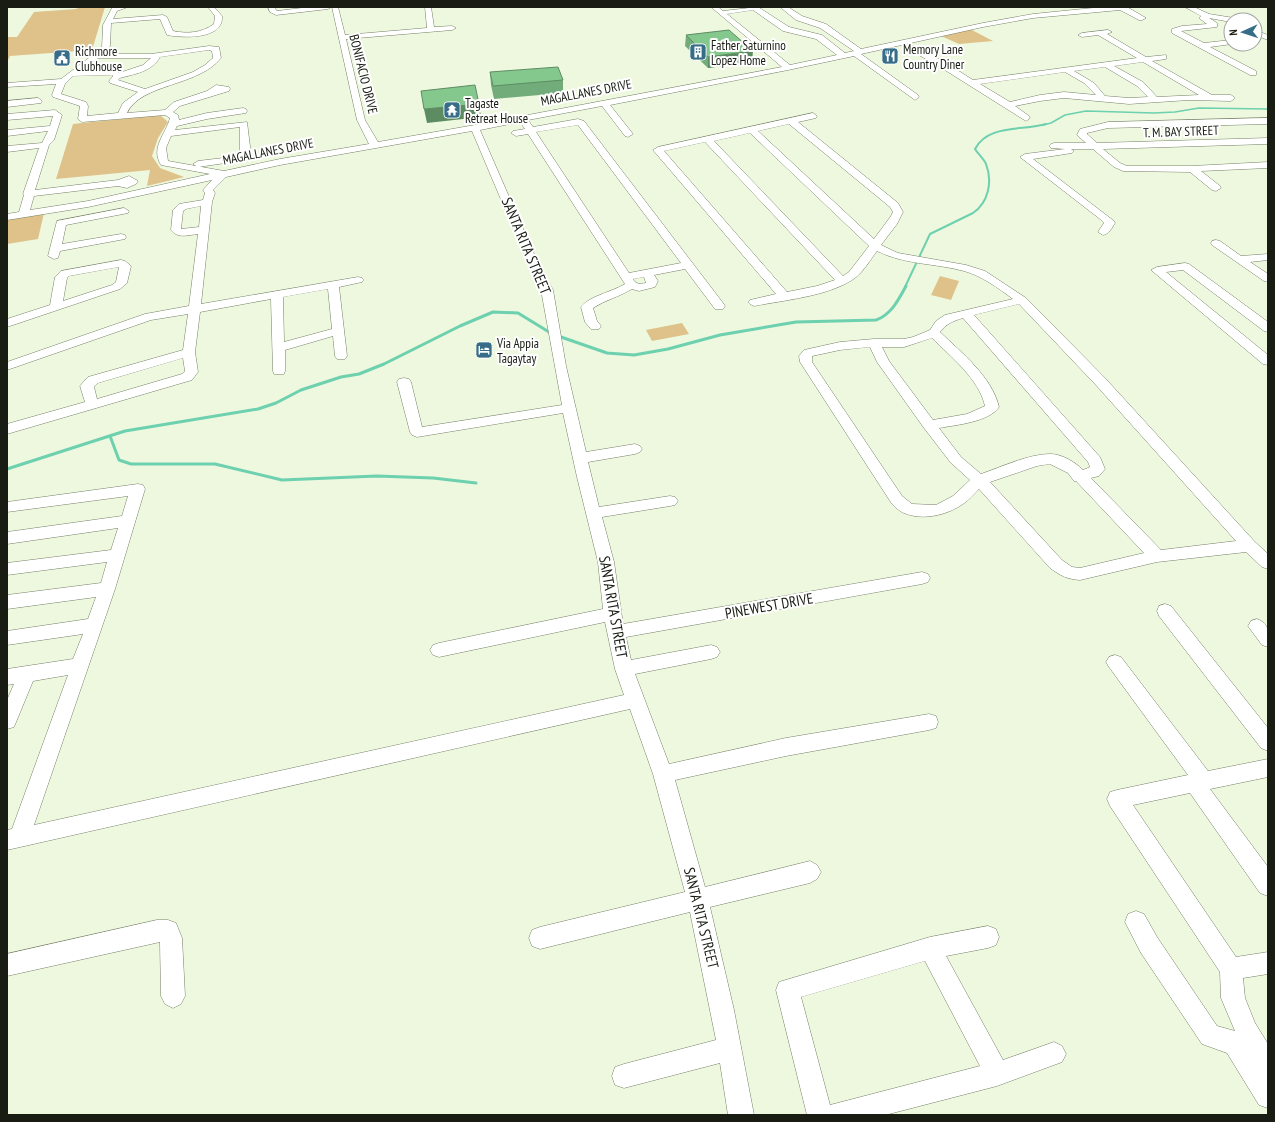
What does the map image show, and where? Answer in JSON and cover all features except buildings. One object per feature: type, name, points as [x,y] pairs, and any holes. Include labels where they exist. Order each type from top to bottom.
[{"type":"street","points":[[125,7],[114,9],[108,21],[106,30],[107,45],[103,51],[63,81],[56,90],[56,95],[83,104],[82,119],[166,112],[178,104],[213,92]]},
{"type":"street","points":[[108,21],[163,17],[170,33],[182,35],[196,34],[208,31],[217,25],[219,18],[218,13],[212,7]]},
{"type":"street","points":[[271,7],[272,11],[276,12],[328,7]]},
{"type":"street","name":"BONIFACIO DRIVE","points":[[335,7],[361,120],[375,146]]},
{"type":"street","points":[[428,7],[431,30]]},
{"type":"street","points":[[714,7],[788,68]]},
{"type":"street","points":[[783,7],[799,18],[823,26],[915,97]]},
{"type":"street","points":[[1120,7],[1142,18]]},
{"type":"street","name":"MAGALLANES DRIVE","points":[[7,217],[88,204],[280,162],[475,128],[788,68],[857,53],[904,45],[983,25],[1033,16],[1124,7]]},
{"type":"street","points":[[1188,7],[1207,16],[1223,19]]},
{"type":"street","points":[[721,13],[754,8],[786,29],[819,38],[844,56]]},
{"type":"street","points":[[1207,16],[1203,18],[1214,25],[1182,28],[1175,31],[1253,73]]},
{"type":"street","points":[[342,37],[452,28]]},
{"type":"street","points":[[1082,35],[1108,32]]},
{"type":"street","points":[[1099,33],[1210,98]]},
{"type":"street","points":[[1201,46],[1223,43]]},
{"type":"street","points":[[904,45],[973,82],[1009,105],[1026,118]]},
{"type":"street","points":[[1107,46],[1119,45]]},
{"type":"street","points":[[97,56],[158,55],[212,48],[216,49],[217,58],[210,65],[200,71],[145,92],[136,97],[122,112],[121,116]]},
{"type":"street","points":[[145,92],[113,81],[117,76],[145,67],[152,63],[158,55]]},
{"type":"street","points":[[973,82],[1162,57]]},
{"type":"street","points":[[1105,64],[1140,84],[1156,100]]},
{"type":"street","points":[[1066,70],[1085,79],[1095,87],[1102,98]]},
{"type":"street","points":[[71,74],[114,72],[117,76]]},
{"type":"street","points":[[7,85],[63,81]]},
{"type":"street","points":[[7,91],[43,88]]},
{"type":"street","points":[[1009,105],[1057,96],[1077,96],[1129,101],[1189,97],[1231,98]]},
{"type":"street","points":[[7,104],[38,101]]},
{"type":"street","points":[[604,103],[628,134]]},
{"type":"street","points":[[174,124],[207,116],[243,111]]},
{"type":"street","points":[[166,112],[174,117],[174,124],[161,146],[160,154],[164,163],[205,178]]},
{"type":"street","points":[[7,118],[55,113],[58,115],[49,140],[45,145],[28,194],[23,215]]},
{"type":"street","points":[[784,296],[658,150],[813,116]]},
{"type":"street","points":[[522,118],[629,281],[639,288],[651,285],[652,281],[647,273],[686,265]]},
{"type":"street","points":[[754,302],[842,282],[852,274],[875,246],[895,219],[898,212],[894,205],[791,121]]},
{"type":"street","points":[[1268,121],[1108,125],[1083,131],[1082,135],[1117,165],[1126,169],[1192,169],[1268,165]]},
{"type":"street","points":[[516,133],[580,123],[686,265],[719,306]]},
{"type":"street","points":[[167,134],[244,124],[246,155],[243,158],[179,168]]},
{"type":"street","points":[[7,133],[54,128]]},
{"type":"street","name":"SANTA RITA STREET","points":[[475,128],[529,254],[547,290],[569,408],[606,562],[612,614],[624,669],[663,774],[698,901],[722,1010],[741,1115]]},
{"type":"street","points":[[752,130],[875,246],[896,256],[966,268],[981,273],[1000,284],[1022,300],[1105,387],[1249,546],[1268,563]]},
{"type":"street","points":[[707,140],[842,282]]},
{"type":"street","name":"T. M. BAY STREET","points":[[1098,149],[1268,141]]},
{"type":"street","points":[[7,149],[45,145]]},
{"type":"street","points":[[1054,146],[1098,149]]},
{"type":"street","points":[[1098,149],[1072,150],[1024,157],[1104,217],[1110,223],[1103,232]]},
{"type":"street","points":[[179,168],[197,168],[223,174]]},
{"type":"street","points":[[1192,169],[1216,188]]},
{"type":"street","points":[[204,230],[180,233],[176,230],[178,210],[183,206],[208,198],[238,171]]},
{"type":"street","points":[[7,430],[187,377],[192,372],[189,352],[208,190],[223,174]]},
{"type":"street","points":[[28,194],[120,183]]},
{"type":"street","points":[[123,222],[126,196]]},
{"type":"street","points":[[121,240],[55,248],[61,223],[124,211]]},
{"type":"street","points":[[1216,243],[1268,279]]},
{"type":"street","points":[[1240,259],[1268,257]]},
{"type":"street","points":[[7,323],[116,287],[121,283],[125,266],[122,263],[65,273],[61,277],[56,306]]},
{"type":"street","points":[[1268,328],[1185,266],[1157,270],[1268,362]]},
{"type":"street","points":[[7,366],[149,317],[358,280]]},
{"type":"street","points":[[595,326],[591,322],[587,307],[597,300],[618,293],[629,281]]},
{"type":"street","points":[[333,284],[341,356]]},
{"type":"street","points":[[277,294],[279,371]]},
{"type":"street","points":[[1022,300],[948,318],[940,324],[934,332],[917,340],[840,346],[808,353],[805,356],[806,362],[897,500],[908,509],[921,512],[939,510],[958,500],[979,480],[1036,461],[1051,459],[1073,469],[1079,477],[1157,556]]},
{"type":"street","points":[[966,314],[1095,460],[1098,469],[1094,472],[1079,477]]},
{"type":"street","points":[[278,348],[338,331]]},
{"type":"street","points":[[929,425],[971,417],[986,412],[992,407],[992,400],[987,391],[967,366],[934,332]]},
{"type":"street","points":[[874,343],[883,362],[956,460],[979,480],[1010,512],[1056,564],[1068,573],[1080,574],[1157,556],[1249,546]]},
{"type":"street","points":[[92,405],[87,386],[93,380],[189,352]]},
{"type":"street","points":[[404,382],[417,432],[569,408]]},
{"type":"street","points":[[580,458],[635,449]]},
{"type":"street","points":[[7,507],[138,488],[107,589],[80,666],[13,839]]},
{"type":"street","points":[[594,514],[670,501]]},
{"type":"street","points":[[7,538],[129,521]]},
{"type":"street","points":[[7,569],[118,555]]},
{"type":"street","name":"PINEWEST DRIVE","points":[[616,632],[922,578]]},
{"type":"street","points":[[7,602],[107,589]]},
{"type":"street","points":[[1165,611],[1268,742]]},
{"type":"street","points":[[439,650],[612,614]]},
{"type":"street","points":[[7,638],[94,625]]},
{"type":"street","points":[[1257,626],[1268,640]]},
{"type":"street","points":[[624,669],[711,652]]},
{"type":"street","points":[[1115,662],[1199,782],[1268,885]]},
{"type":"street","points":[[7,677],[80,666]]},
{"type":"street","points":[[7,721],[27,674]]},
{"type":"street","points":[[13,839],[636,700]]},
{"type":"street","points":[[663,774],[786,747],[928,722]]},
{"type":"street","points":[[1268,768],[1117,799],[1231,969],[1233,998],[1247,1031],[1268,1067]]},
{"type":"street","points":[[540,938],[698,901],[810,872]]},
{"type":"street","points":[[1136,922],[1148,945],[1210,1036],[1235,1043],[1268,1096]]},
{"type":"street","points":[[7,965],[157,931],[168,931],[171,938],[173,996]]},
{"type":"street","points":[[820,1115],[787,990],[930,948],[988,937]]},
{"type":"street","points":[[930,948],[997,1074]]},
{"type":"street","points":[[1231,969],[1268,963]]},
{"type":"street","points":[[624,1076],[729,1049]]},
{"type":"street","points":[[836,1115],[997,1074],[1054,1054]]},
{"type":"shaded area","points":[[80,7],[105,7],[92,50],[10,56],[7,62],[7,37],[17,37],[34,12],[76,9]]},
{"type":"shaded area","points":[[970,29],[993,41],[959,44],[941,36]]},
{"type":"shaded area","points":[[160,115],[168,122],[158,138],[152,156],[160,168],[184,177],[147,186],[150,170],[56,179],[73,124]]},
{"type":"shaded area","points":[[44,213],[38,239],[7,244],[7,219]]},
{"type":"shaded area","points":[[940,276],[959,281],[951,300],[931,295]]},
{"type":"shaded area","points":[[682,323],[689,334],[652,341],[646,330]]},
{"type":"waterway","points":[[1043,125],[1051,123],[1065,115],[1086,111],[1154,113],[1175,112],[1199,108],[1268,109]]},
{"type":"waterway","points":[[905,287],[930,234],[973,213],[986,198],[989,185],[988,171],[985,162],[975,149],[981,141],[997,132],[1046,124]]},
{"type":"waterway","points":[[561,337],[607,353],[634,355],[668,349],[720,335],[796,322],[876,320],[881,318],[890,310],[906,286]]},
{"type":"waterway","points":[[7,469],[125,431],[258,409],[276,403],[301,390],[341,377],[359,374],[384,364],[460,326],[493,312],[518,313],[549,332]]},
{"type":"waterway","points":[[110,436],[119,460],[131,464],[215,464],[282,480],[377,476],[433,478],[476,483]]},
{"type":"place","name":"Father Saturnino Lopez Home","points":[[698,52]]},
{"type":"place","name":"Memory Lane Country Diner","points":[[890,56]]},
{"type":"place","name":"Richmore Clubhouse","points":[[62,58]]},
{"type":"place","name":"Tagaste Retreat House","points":[[452,110]]},
{"type":"place","name":"Via Appia Tagaytay","points":[[484,350]]}]
